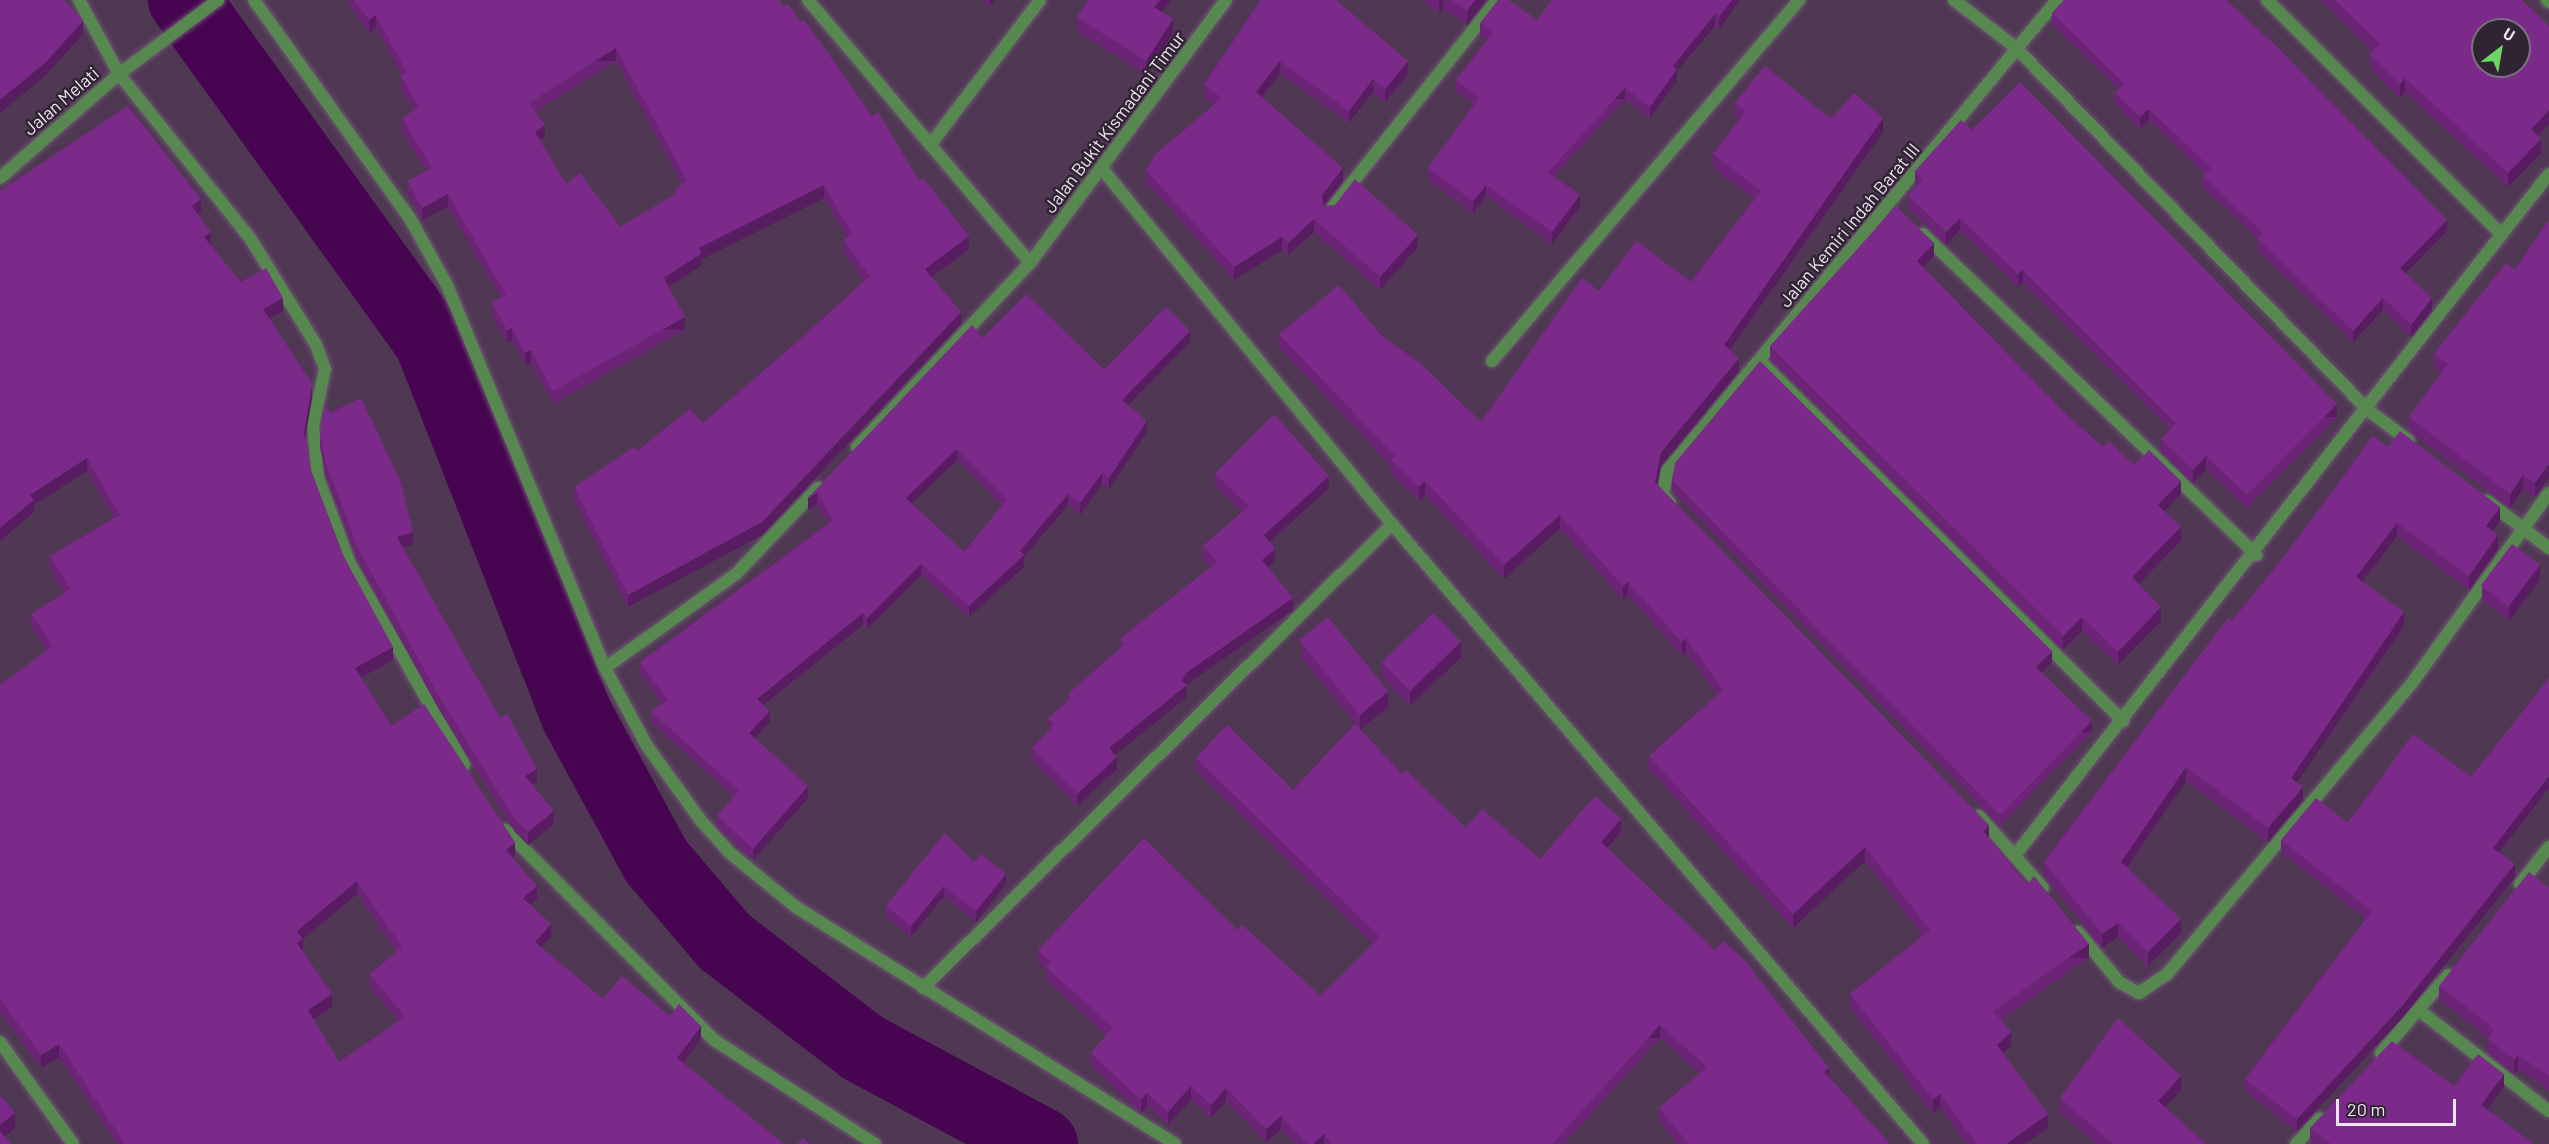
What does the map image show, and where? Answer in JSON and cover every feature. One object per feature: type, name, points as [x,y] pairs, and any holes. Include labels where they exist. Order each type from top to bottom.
[{"type":"street","points":[[79,0],[118,74],[250,238],[316,345],[325,369],[313,426],[318,478],[350,564],[473,780]]},
{"type":"street","points":[[254,0],[397,198],[447,285],[605,668],[647,746],[731,854],[796,907],[1175,1144]]},
{"type":"street","points":[[808,0],[1030,263]]},
{"type":"street","points":[[930,145],[1041,0]]},
{"type":"street","name":"Jalan Bukit Kismadani Timur","points":[[843,462],[1030,263],[1104,171],[1226,0]]},
{"type":"street","points":[[1329,212],[1497,0]]},
{"type":"street","points":[[1492,360],[1799,0]]},
{"type":"street","points":[[1954,0],[2016,48],[2368,410],[2423,452]]},
{"type":"street","name":"Jalan Kemiri Indah Barat III","points":[[1678,514],[1662,494],[1667,471],[1759,360],[1896,207],[2016,48],[2057,0]]},
{"type":"street","points":[[2267,0],[2502,235]]},
{"type":"street","name":"Jalan Melati","points":[[0,178],[118,74],[144,58],[214,3]]},
{"type":"street","points":[[1104,171],[1392,524],[1923,1144]]},
{"type":"street","points":[[2016,854],[2256,555],[2549,174]]},
{"type":"street","points":[[1914,225],[2256,555]]},
{"type":"street","points":[[1759,360],[2123,721]]},
{"type":"street","points":[[605,668],[736,574],[827,479]]},
{"type":"street","points":[[2477,493],[2549,548]]},
{"type":"street","points":[[2068,919],[2119,982],[2139,993],[2149,991],[2412,683],[2549,493]]},
{"type":"street","points":[[923,988],[1392,524]]},
{"type":"street","points":[[1966,803],[2016,854],[2054,901]]},
{"type":"street","points":[[497,818],[611,942],[714,1040],[875,1144]]},
{"type":"street","points":[[2509,898],[2548,851]]},
{"type":"street","points":[[2374,1061],[2420,1011],[2457,964]]},
{"type":"street","points":[[2420,1011],[2549,1112]]},
{"type":"street","points":[[0,1042],[73,1144]]},
{"type":"street","points":[[2296,1144],[2327,1111]]},
{"type":"building","points":[[0,0],[64,0],[83,21],[45,63],[0,100]]},
{"type":"building","points":[[354,0],[779,0],[783,7],[788,4],[801,22],[804,19],[872,116],[878,112],[919,181],[923,178],[969,236],[925,269],[961,312],[762,522],[628,595],[574,487],[634,447],[637,451],[690,409],[703,423],[870,276],[844,240],[852,234],[824,185],[699,248],[702,253],[664,278],[685,317],[553,391],[531,350],[525,353],[512,328],[507,330],[492,302],[506,295],[448,194],[422,208],[408,181],[432,168],[402,118],[419,107],[401,76],[407,73],[376,15],[369,20]],"holes":[[[616,48],[687,181],[675,189],[677,193],[620,227],[580,173],[566,184],[535,132],[545,125],[529,103]]]},
{"type":"building","points":[[1088,0],[1160,0],[1154,7],[1173,19],[1146,61],[1077,17]]},
{"type":"building","points":[[1261,0],[1336,0],[1408,61],[1385,89],[1373,79],[1349,111],[1280,61],[1256,92],[1343,168],[1322,195],[1323,206],[1335,205],[1355,179],[1418,235],[1380,277],[1314,219],[1288,243],[1282,237],[1234,267],[1146,170],[1156,154],[1222,98],[1204,85]]},
{"type":"building","points":[[1452,0],[1475,0],[1467,11]]},
{"type":"building","points":[[1498,0],[1509,0],[1537,20],[1552,0],[1732,0],[1719,17],[1715,14],[1673,66],[1677,69],[1650,107],[1625,88],[1548,172],[1580,195],[1552,232],[1486,185],[1473,201],[1428,168],[1479,98],[1456,80],[1493,33],[1480,23]]},
{"type":"building","points":[[2064,0],[2226,0],[2273,43],[2447,220],[2400,268],[2432,298],[2411,325],[2383,298],[2353,331],[2258,239],[2263,233],[2203,176],[2211,168],[2149,109],[2140,117],[2115,93],[2124,83],[2052,13]]},
{"type":"building","points":[[2335,0],[2522,0],[2549,26],[2549,110],[2531,129],[2541,139],[2508,173],[2405,78],[2400,84],[2370,54],[2380,44]]},
{"type":"building","points":[[1765,66],[1831,119],[1854,93],[1883,118],[1724,345],[1739,358],[1661,452],[1655,482],[1989,825],[1983,831],[2027,885],[2034,876],[2089,944],[1993,1011],[2011,1032],[1997,1045],[2048,1114],[2006,1144],[1977,1144],[1940,1094],[1933,1099],[1850,994],[1930,930],[1865,847],[1793,914],[1649,756],[1723,690],[1686,638],[1682,642],[1628,582],[1623,586],[1560,515],[1504,565],[1425,481],[1419,487],[1391,460],[1395,456],[1279,334],[1339,285],[1382,336],[1420,363],[1481,422],[1582,278],[1599,291],[1636,241],[1691,282],[1761,191],[1713,154],[1746,111],[1735,103]]},
{"type":"building","points":[[2020,82],[2337,404],[2247,495],[2206,456],[2193,470],[2161,439],[2176,423],[2023,270],[2018,274],[1960,218],[1946,232],[1908,195],[1923,179],[1915,171],[1961,120],[1972,130]]},
{"type":"building","points":[[128,106],[201,199],[192,206],[211,232],[204,237],[241,282],[266,268],[283,298],[263,309],[312,384],[304,433],[310,468],[343,555],[393,647],[355,668],[391,726],[424,704],[515,842],[506,850],[537,886],[523,898],[551,924],[535,942],[603,999],[622,976],[670,1016],[679,1004],[701,1026],[677,1058],[784,1144],[125,1144],[59,1044],[41,1055],[0,999],[0,685],[53,646],[31,614],[70,589],[50,556],[120,515],[87,458],[30,495],[34,500],[0,528],[0,191]],"holes":[[[357,881],[402,947],[370,974],[405,1017],[339,1062],[308,1010],[332,994],[297,943],[303,939],[297,931]]]},
{"type":"building","points":[[1896,206],[1934,243],[1917,261],[2067,415],[2103,447],[2109,441],[2134,465],[2149,450],[2181,481],[2158,505],[2181,527],[2132,577],[2161,607],[2118,652],[2082,617],[2063,636],[1770,346]]},
{"type":"building","points":[[2549,220],[2549,464],[2535,483],[2523,475],[2510,494],[2409,417],[2448,364],[2434,354],[2506,263],[2515,270]]},
{"type":"building","points":[[1027,294],[1104,370],[1166,307],[1190,331],[1122,400],[1147,421],[1109,478],[1102,473],[1080,503],[1068,494],[1020,551],[1024,555],[969,606],[921,564],[867,618],[863,613],[757,699],[770,711],[749,733],[808,786],[753,849],[717,815],[739,791],[651,711],[668,700],[640,662],[834,520],[817,493],[808,498],[972,325],[983,338]],"holes":[[[957,449],[1007,499],[964,552],[906,498]]]},
{"type":"building","points":[[1760,361],[2052,651],[2036,667],[2092,721],[2000,815],[1672,480],[1675,463]]},
{"type":"building","points":[[361,398],[400,480],[413,532],[397,537],[500,718],[507,714],[537,769],[525,776],[554,811],[528,832],[515,819],[438,695],[358,548],[326,463],[320,434],[325,405],[330,413]]},
{"type":"building","points":[[1274,414],[1329,476],[1264,535],[1275,549],[1262,560],[1293,598],[1186,673],[1182,681],[1187,685],[1109,748],[1117,757],[1077,794],[1032,748],[1054,725],[1048,718],[1072,698],[1068,694],[1125,644],[1121,638],[1217,562],[1203,546],[1249,506],[1215,474]]},
{"type":"building","points":[[2400,431],[2500,507],[2486,526],[2498,535],[2469,576],[2397,523],[2356,577],[2404,612],[2291,778],[2303,787],[2268,828],[2186,767],[2121,862],[2181,919],[2148,952],[2118,923],[2102,934],[2044,862],[2228,618],[2232,621],[2286,554],[2373,436],[2388,447]]},
{"type":"building","points":[[2512,544],[2540,565],[2509,607],[2481,586]]},
{"type":"building","points":[[1433,613],[1461,642],[1410,691],[1382,662]]},
{"type":"building","points":[[1328,617],[1388,692],[1360,715],[1299,640]]},
{"type":"building","points":[[2549,678],[2549,776],[2493,848],[2515,864],[2402,1006],[2297,1119],[2245,1079],[2372,911],[2281,840],[2316,798],[2348,823],[2413,734],[2471,777]]},
{"type":"building","points":[[1355,724],[1402,774],[1406,770],[1466,828],[1482,809],[1540,859],[1595,796],[1621,819],[1601,842],[1715,950],[1723,941],[1745,961],[1829,1068],[1824,1072],[1890,1144],[1689,1144],[1659,1108],[1707,1067],[1660,1025],[1552,1144],[1332,1144],[1324,1134],[1313,1144],[1307,1144],[1281,1116],[1266,1129],[1226,1088],[1211,1105],[1191,1086],[1168,1112],[1147,1093],[1141,1100],[1091,1053],[1113,1027],[1046,967],[1051,962],[1038,950],[1144,838],[1237,930],[1242,925],[1321,996],[1380,937],[1196,758],[1227,725],[1293,790]]},
{"type":"building","points":[[945,833],[974,862],[981,854],[1006,874],[976,911],[944,886],[911,926],[886,906]]},
{"type":"building","points":[[2529,872],[2549,888],[2549,1076],[2518,1055],[2514,1060],[2488,1039],[2494,1031],[2486,1022],[2439,986]]},
{"type":"building","points":[[2118,1018],[2181,1076],[2158,1101],[2206,1144],[2113,1144],[2060,1098]]},
{"type":"building","points":[[2392,1041],[2454,1086],[2478,1054],[2504,1074],[2481,1105],[2534,1144],[2331,1144],[2310,1128]]},
{"type":"building","points":[[0,1095],[15,1113],[0,1125]]},
{"type":"building","points":[[0,1131],[11,1144],[0,1144]]},
{"type":"building","points":[[803,1138],[810,1144],[797,1144]]},
{"type":"waterway","points":[[184,0],[430,341],[577,716],[656,861],[725,942],[863,1048],[1042,1144]]}]
